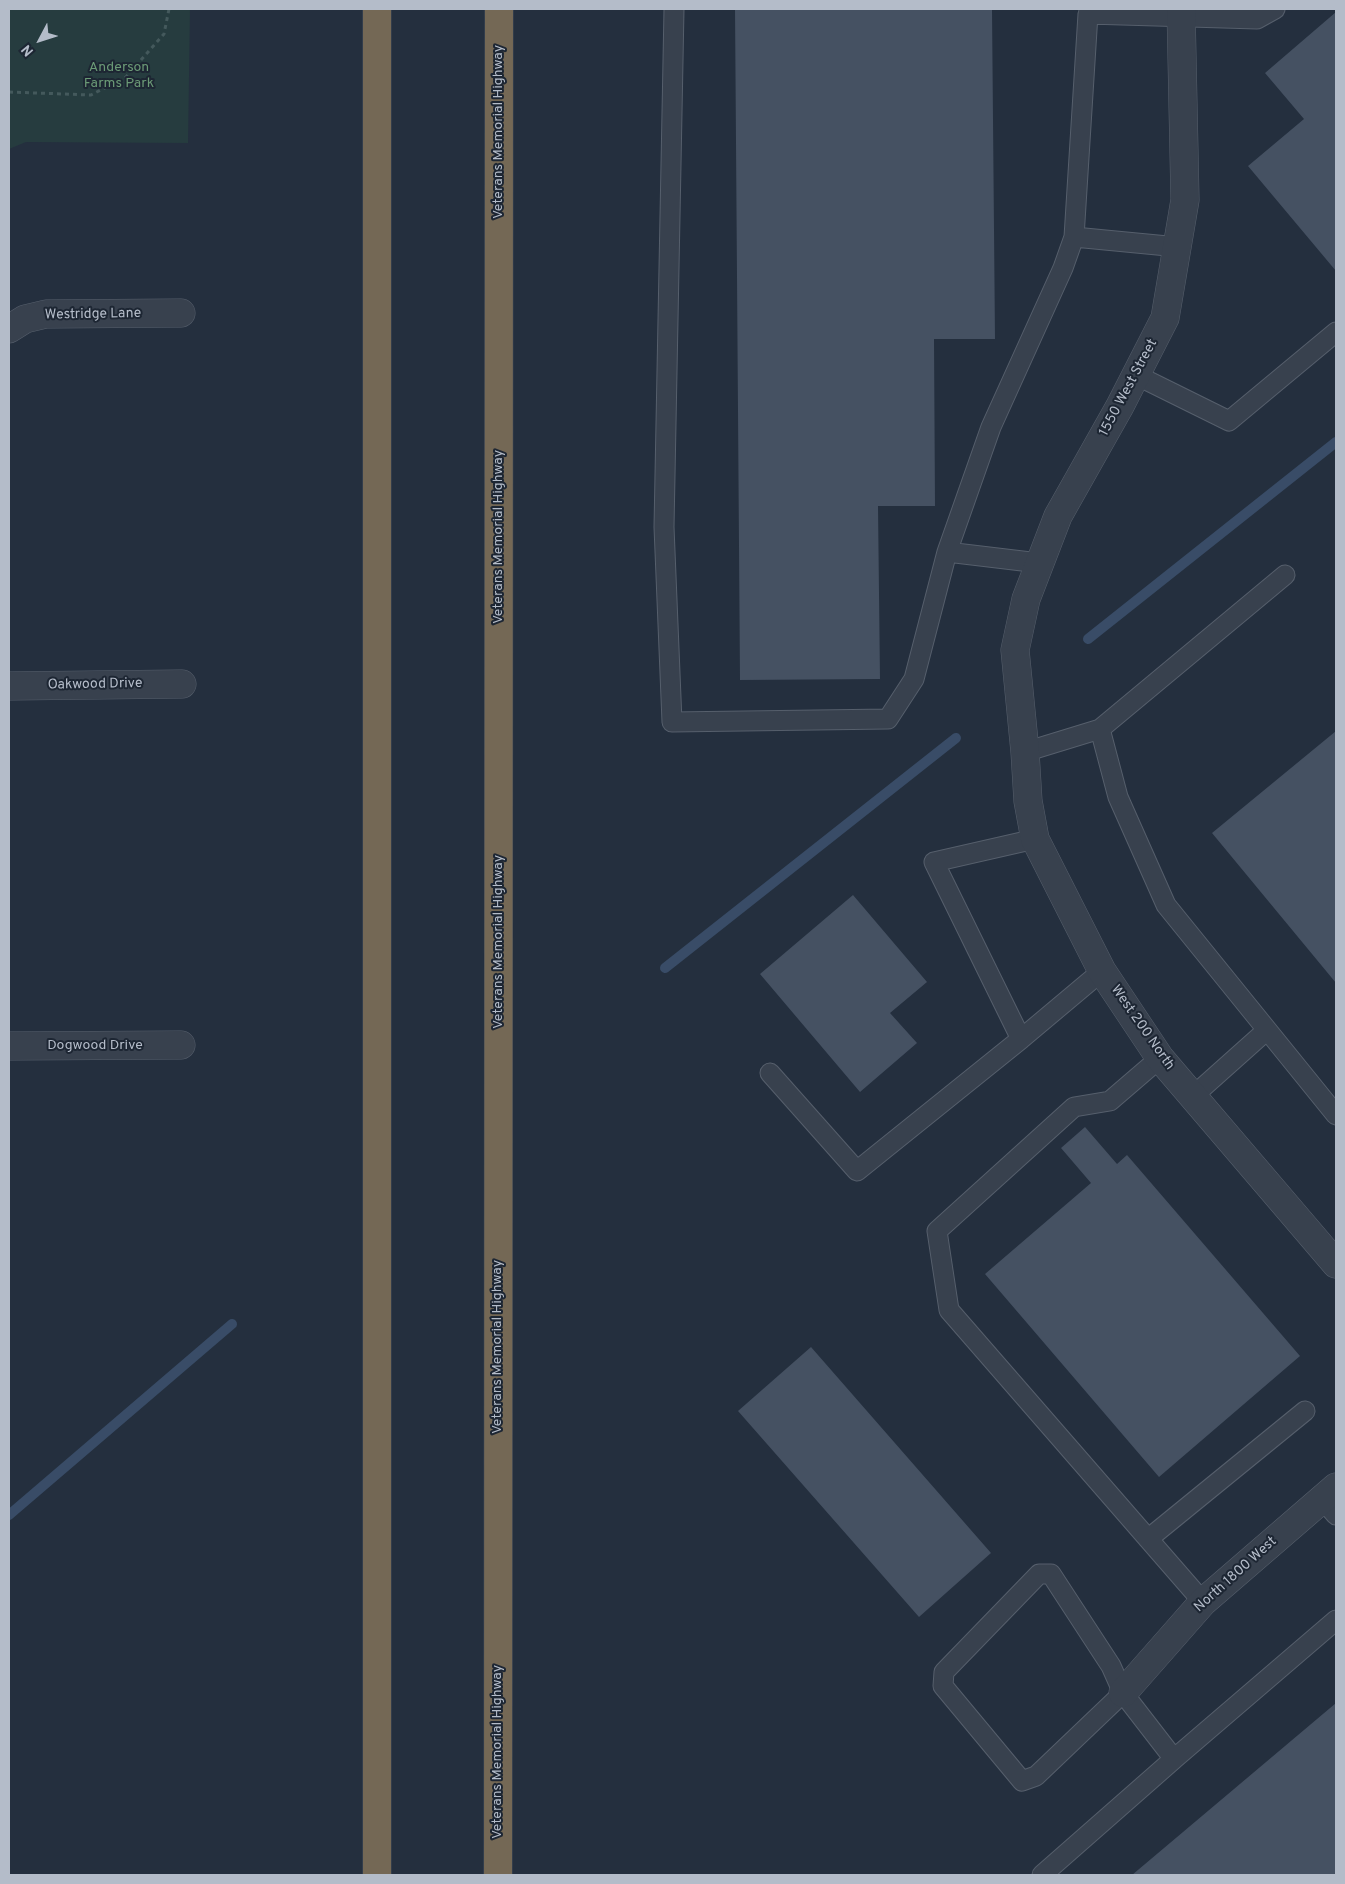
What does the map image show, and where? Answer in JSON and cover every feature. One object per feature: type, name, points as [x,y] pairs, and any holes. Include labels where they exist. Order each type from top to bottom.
[{"type":"highway","points":[[377,9],[377,1875]]},
{"type":"highway","name":"Veterans Memorial Highway","points":[[498,1875],[499,9]]},
{"type":"street","name":"1550 West Street","points":[[1025,752],[1015,650],[1026,599],[1058,516],[1136,375],[1165,318],[1185,200],[1181,12]]},
{"type":"street","name":"Westridge Lane","points":[[9,329],[25,319],[46,314],[181,313]]},
{"type":"street","name":"Oakwood Drive","points":[[9,686],[182,684]]},
{"type":"street","name":"West 200 North","points":[[1025,752],[1028,801],[1035,840],[1102,971],[1160,1058],[1336,1264]]},
{"type":"street","name":"Dogwood Drive","points":[[9,1046],[180,1046]]},
{"type":"street","name":"North 1800 West","points":[[1123,1693],[1203,1602],[1332,1501]]},
{"type":"lane","points":[[674,9],[664,526],[672,722],[888,719],[914,679],[947,552],[991,427],[1059,277],[1074,237],[1088,11],[1181,12],[1257,19],[1275,9]]},
{"type":"lane","points":[[1074,237],[1178,247]]},
{"type":"lane","points":[[1136,375],[1229,421],[1336,332]]},
{"type":"lane","points":[[947,552],[1039,563]]},
{"type":"lane","points":[[1025,752],[1100,729],[1285,575]]},
{"type":"lane","points":[[1100,729],[1118,797],[1166,905],[1336,1114]]},
{"type":"lane","points":[[1021,1039],[934,862],[1035,840]]},
{"type":"lane","points":[[770,1073],[857,1170],[1021,1039],[1102,971]]},
{"type":"lane","points":[[1192,1097],[1267,1030]]},
{"type":"lane","points":[[1160,1058],[1110,1102],[1074,1107],[937,1231],[949,1310],[1203,1602]]},
{"type":"lane","points":[[1148,1539],[1305,1410]]},
{"type":"lane","points":[[1123,1693],[1036,1776],[1022,1781],[943,1686],[944,1672],[1039,1574],[1051,1574],[1111,1666],[1123,1693],[1174,1759]]},
{"type":"lane","points":[[1042,1875],[1336,1620]]},
{"type":"path","points":[[9,92],[90,95],[117,82],[126,77],[164,34],[169,9]]},
{"type":"green space","name":"Anderson Farms Park","points":[[9,9],[190,9],[188,143],[26,142],[9,149]]},
{"type":"building","points":[[735,9],[992,9],[995,339],[934,339],[935,506],[878,506],[880,679],[740,680]]},
{"type":"building","points":[[1336,12],[1336,271],[1248,166],[1304,119],[1265,73]]},
{"type":"building","points":[[1336,731],[1336,983],[1212,833]]},
{"type":"building","points":[[853,895],[927,982],[890,1013],[917,1043],[860,1092],[760,974]]},
{"type":"building","points":[[1085,1127],[1117,1164],[1127,1155],[1300,1356],[1159,1477],[985,1274],[1091,1183],[1061,1148]]},
{"type":"building","points":[[811,1347],[991,1553],[919,1617],[738,1411]]},
{"type":"building","points":[[1336,1703],[1336,1875],[1132,1875]]},
{"type":"waterway","points":[[1088,639],[1336,442]]},
{"type":"waterway","points":[[665,968],[956,738]]},
{"type":"waterway","points":[[9,1515],[232,1324]]}]
